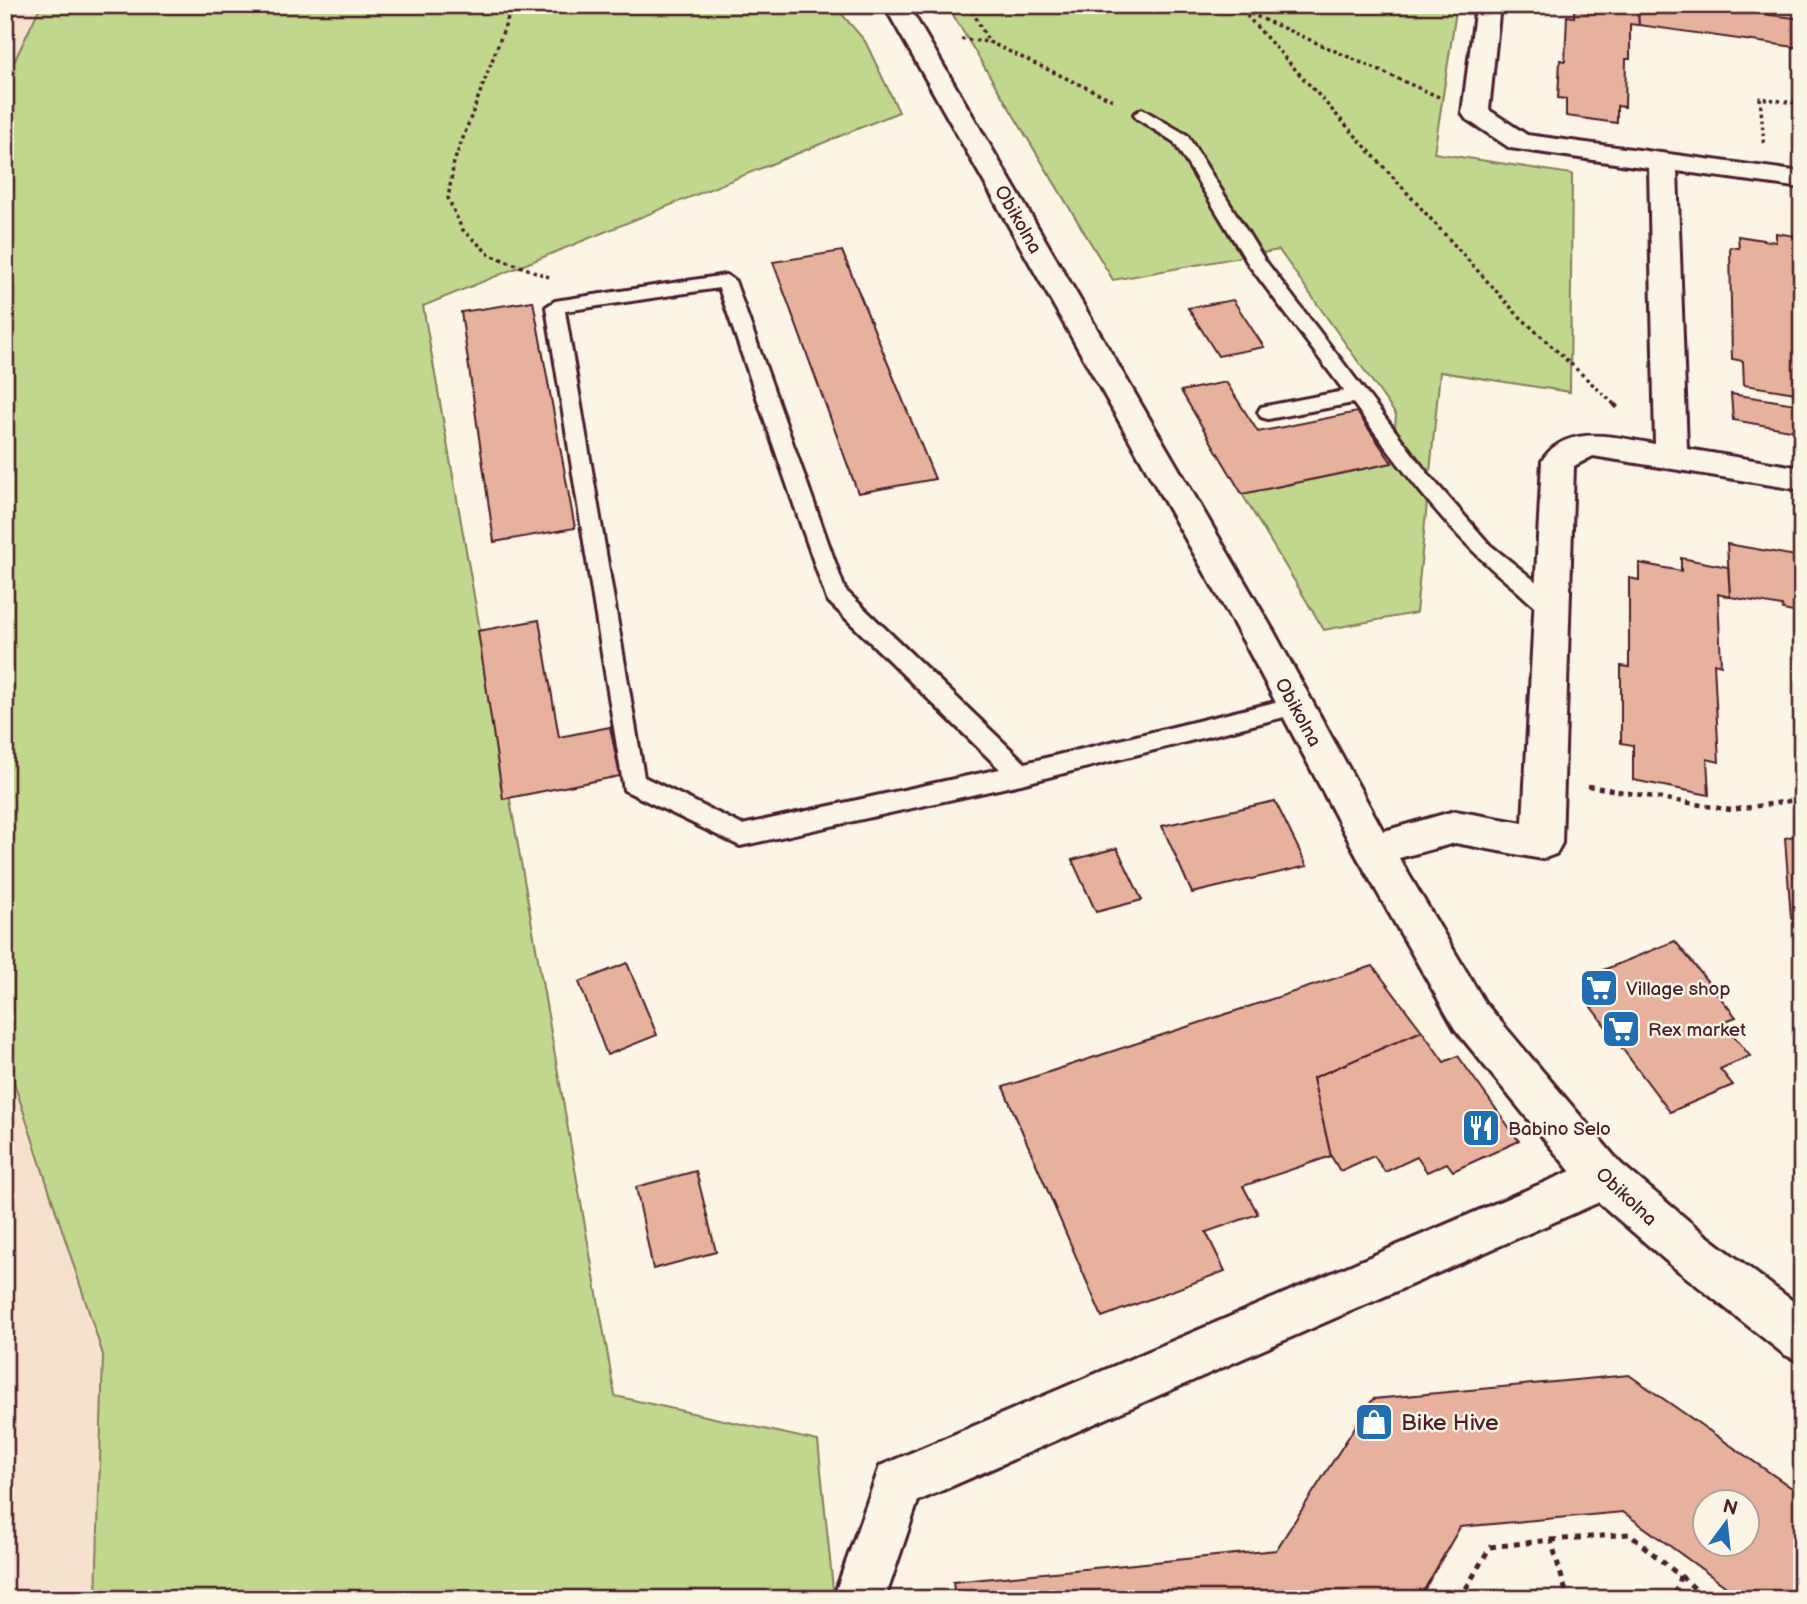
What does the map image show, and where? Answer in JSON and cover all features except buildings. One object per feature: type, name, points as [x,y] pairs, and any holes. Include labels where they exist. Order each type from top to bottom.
[{"type":"street","name":"Obikolna","points":[[896,5],[1470,1016],[1604,1178],[1687,1249],[1802,1338]]},
{"type":"street","points":[[1488,5],[1475,113],[1520,142],[1802,180]]},
{"type":"street","points":[[1663,161],[1671,457]]},
{"type":"street","points":[[1373,849],[1455,827],[1542,844],[1558,461],[1589,444],[1802,479]]},
{"type":"street","points":[[859,1599],[898,1484],[1604,1178]]},
{"type":"lane","points":[[1142,114],[1181,139],[1256,261],[1421,480],[1482,550],[1551,606]]},
{"type":"lane","points":[[1021,774],[835,594],[726,281],[555,307],[633,783],[740,835],[1021,774],[1296,706]]},
{"type":"lane","points":[[1268,412],[1358,395]]},
{"type":"path","points":[[513,5],[454,162],[448,198],[462,229],[489,255],[551,278]]},
{"type":"path","points":[[969,5],[989,42]]},
{"type":"path","points":[[1231,5],[1475,113]]},
{"type":"path","points":[[1239,7],[1516,313],[1671,457]]},
{"type":"path","points":[[961,39],[989,42],[1142,114]]},
{"type":"path","points":[[1767,176],[1760,98],[1802,104]]},
{"type":"path","points":[[1545,779],[1731,810],[1802,799]]},
{"type":"path","points":[[1460,1599],[1490,1547],[1551,1539],[1629,1534],[1706,1599]]},
{"type":"path","points":[[1551,1539],[1568,1599]]},
{"type":"path","points":[[1674,1599],[1680,1576]]},
{"type":"shaded area","points":[[5,5],[41,5],[5,81]]},
{"type":"shaded area","points":[[5,1055],[103,1355],[96,1599],[5,1599]]},
{"type":"green space","points":[[41,5],[834,5],[865,41],[899,112],[423,306],[615,1396],[818,1441],[834,1599],[96,1599],[103,1355],[5,1055],[5,81]]},
{"type":"green space","points":[[947,5],[1457,5],[1434,153],[1572,174],[1570,392],[1440,372],[1416,613],[1324,630],[1242,494],[1392,462],[1396,415],[1279,250],[1113,280]]},
{"type":"place","name":"Village shop","points":[[1599,988]]},
{"type":"place","name":"Rex market","points":[[1621,1029]]},
{"type":"place","name":"Babino Selo","points":[[1481,1128]]},
{"type":"place","name":"Bike Hive","points":[[1374,1422]]}]
